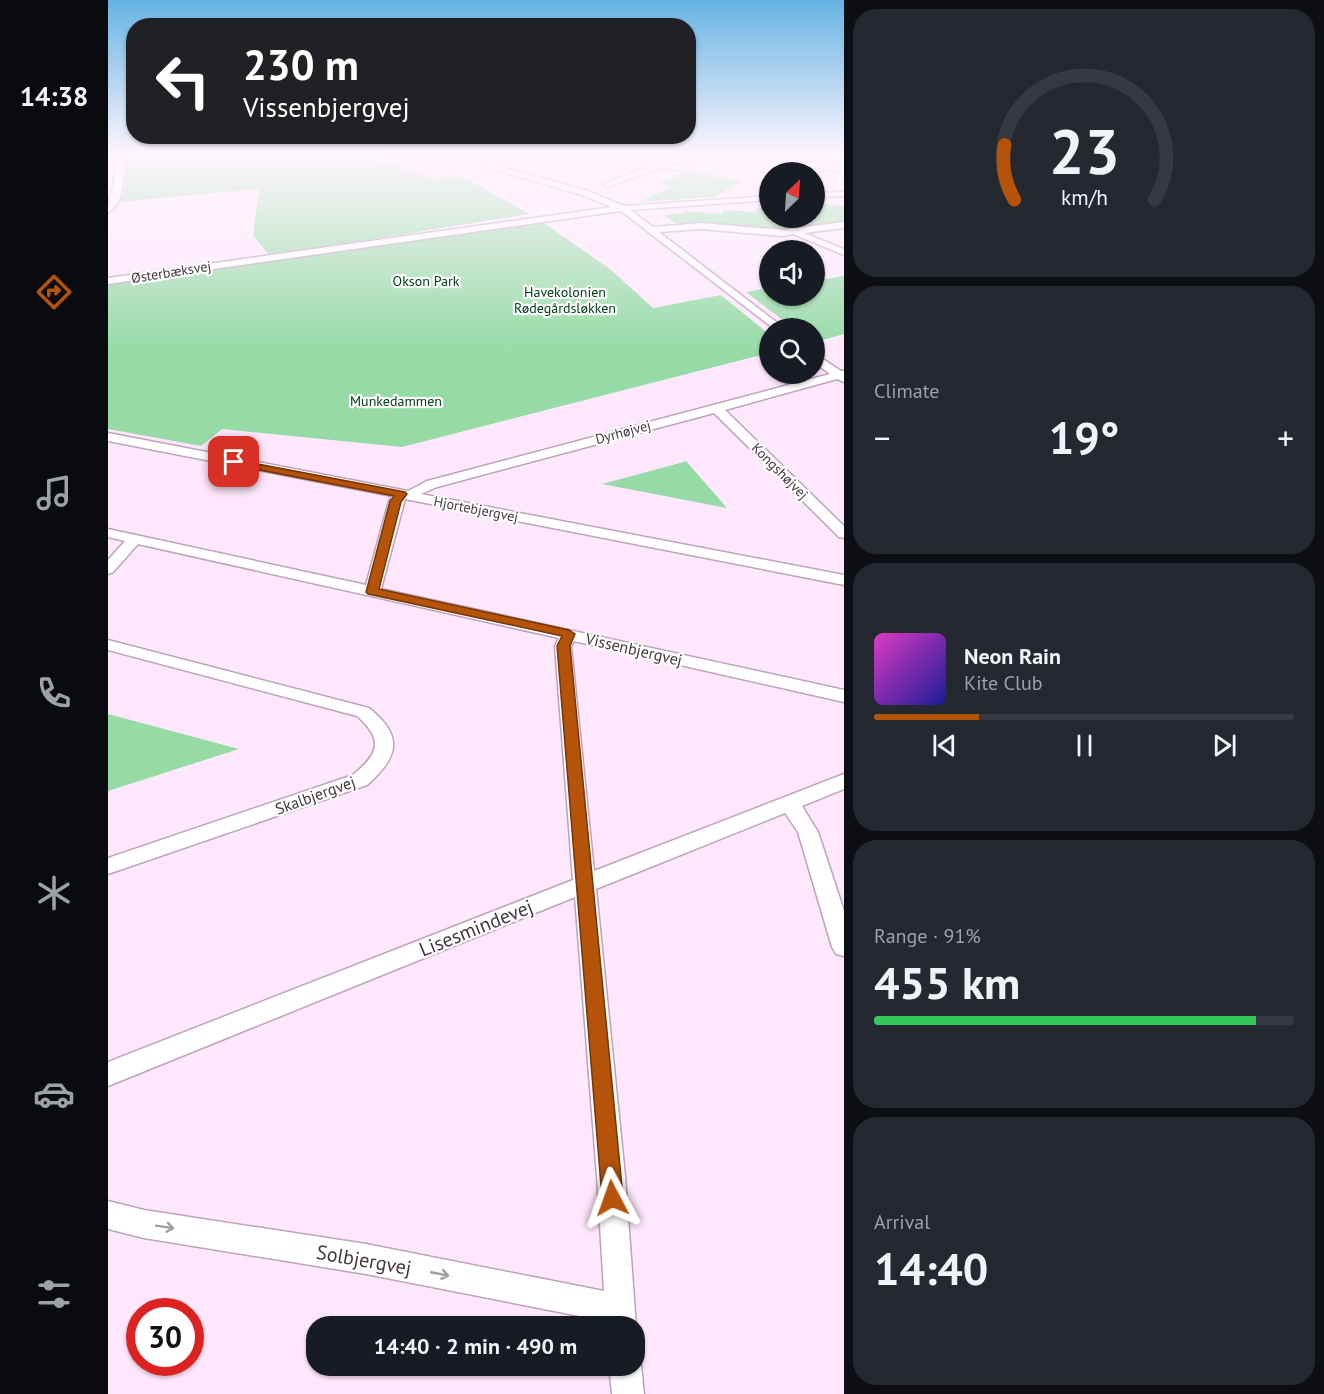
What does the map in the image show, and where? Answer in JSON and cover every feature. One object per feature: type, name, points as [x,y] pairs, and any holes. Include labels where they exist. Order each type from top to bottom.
[{"type":"street","name":"Østerbæksvej","points":[[108,281],[530,221]]},
{"type":"street","points":[[639,221],[766,318]]},
{"type":"street","points":[[651,230],[701,226],[770,233],[844,225]]},
{"type":"street","points":[[795,232],[844,252]]},
{"type":"street","points":[[825,364],[842,376]]},
{"type":"street","name":"Dyrhøjvej","points":[[406,495],[432,484],[715,407],[842,376]]},
{"type":"street","name":"Kongshøjvej","points":[[715,407],[844,534]]},
{"type":"street","name":"Hjortebjergvej","points":[[108,437],[844,580]]},
{"type":"street","points":[[372,592],[396,501],[406,495]]},
{"type":"street","name":"Vissenbjergvej","points":[[108,533],[844,696]]},
{"type":"street","points":[[108,569],[135,539]]},
{"type":"street","points":[[569,634],[563,646],[611,1176],[620,1316]]},
{"type":"street","name":"Skalbjergvej","points":[[108,645],[363,712],[377,722],[385,736],[385,752],[376,767],[360,780],[108,866]]},
{"type":"street","name":"Lisesmindevej","points":[[108,1074],[844,781]]},
{"type":"street","points":[[788,804],[802,820],[808,832],[844,947]]},
{"type":"street","name":"Solbjergvej","points":[[108,1215],[144,1224],[366,1259],[611,1316]]},
{"type":"street","points":[[626,1376],[628,1394]]},
{"type":"green space","points":[[255,221],[486,221],[270,256],[253,235]]},
{"type":"green space","points":[[541,221],[610,269],[653,308],[721,295],[759,326],[759,356],[402,447],[222,429],[201,446],[108,429],[108,285]]},
{"type":"green space","points":[[672,221],[759,221],[759,228],[803,228],[779,231]]},
{"type":"green space","points":[[825,221],[844,221],[844,223],[825,225]]},
{"type":"green space","points":[[844,276],[844,334],[825,339],[825,318],[780,318],[764,306],[825,306],[825,279]]},
{"type":"green space","points":[[759,290],[759,302],[746,292]]},
{"type":"green space","points":[[686,461],[727,508],[602,484],[680,463]]},
{"type":"green space","points":[[108,714],[239,749],[108,791]]},
{"type":"route","points":[[234,462],[402,494],[396,501],[372,592],[569,634],[563,646],[612,1198]]},
{"type":"park label","name":"Okson Park","points":[[426,281]]},
{"type":"park label","name":"Havekolonien Rødegårdsløkken","points":[[565,300]]},
{"type":"park label","name":"Munkedammen","points":[[396,401]]}]
